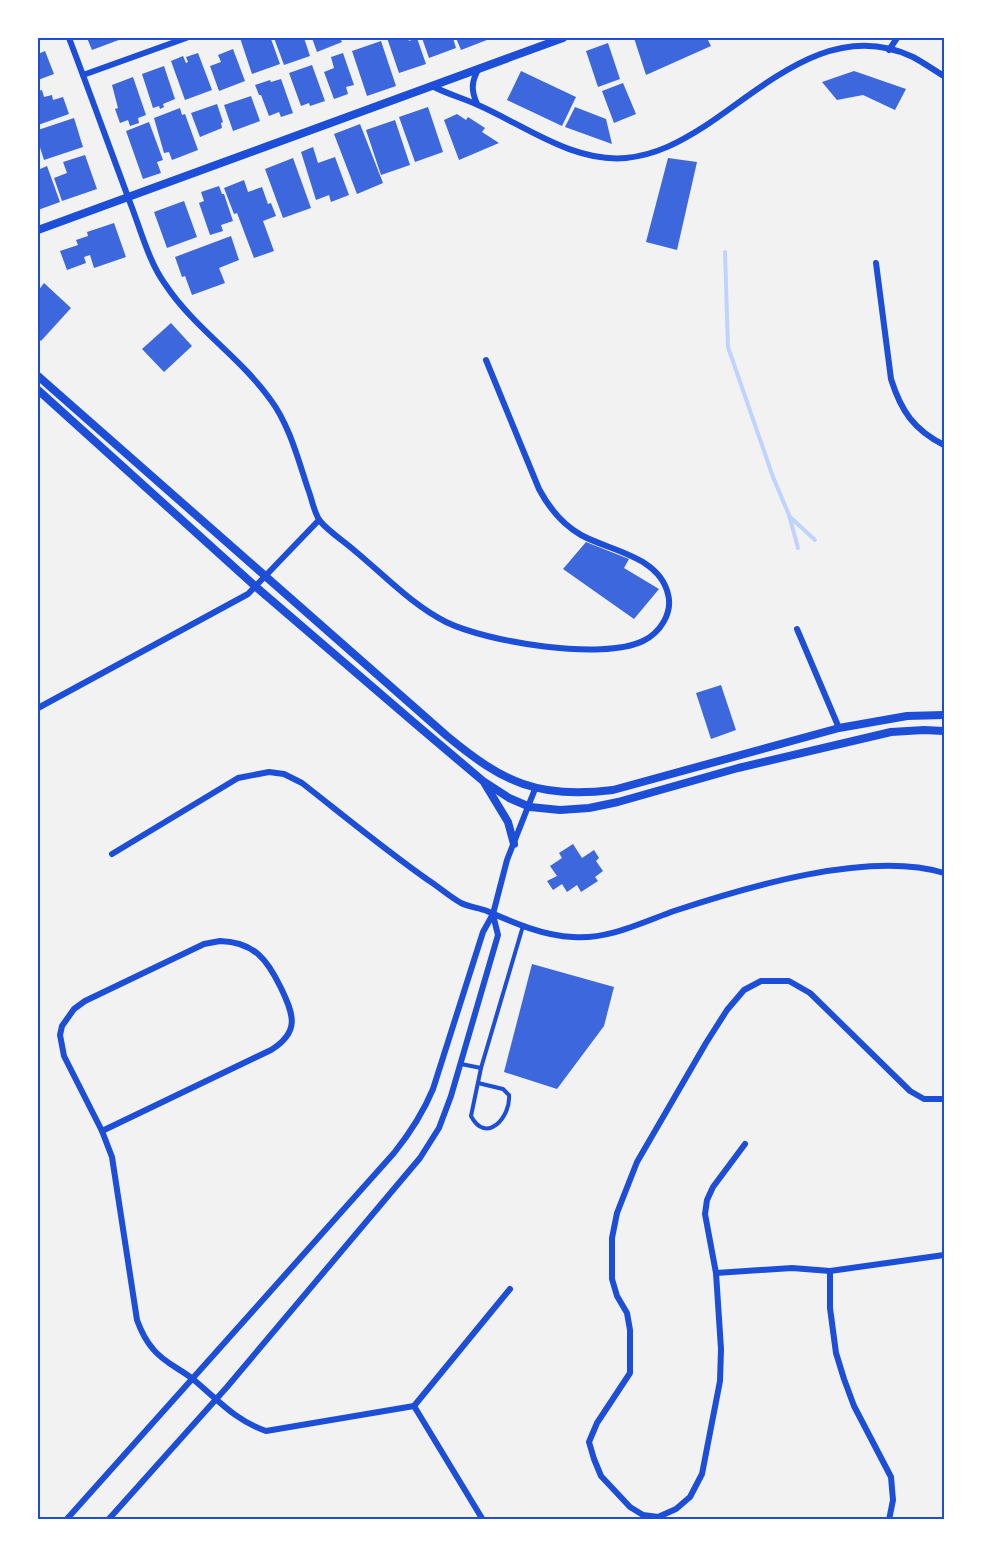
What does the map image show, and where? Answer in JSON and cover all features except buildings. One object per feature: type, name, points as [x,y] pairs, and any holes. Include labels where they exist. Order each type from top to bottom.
[{"type":"street","points":[[69,38],[128,197],[165,286],[196,322],[272,400],[285,424],[319,520],[417,603],[445,621],[470,631],[545,645],[605,650],[625,648],[654,634],[665,620],[669,607],[663,581],[639,559],[579,534],[548,507],[486,360]]},
{"type":"street","points":[[83,75],[186,38]]},
{"type":"street","points":[[38,230],[563,38]]},
{"type":"street","points":[[889,50],[897,38]]},
{"type":"street","points":[[432,85],[445,93],[477,104],[579,152],[624,158],[660,151],[683,140],[780,73],[819,54],[839,48],[858,46],[889,50],[912,57],[945,76]]},
{"type":"street","points":[[477,104],[471,89],[480,67]]},
{"type":"street","points":[[876,263],[891,379],[897,397],[907,415],[921,431],[945,445]]},
{"type":"street","points":[[38,376],[461,748],[490,768],[536,789],[583,793],[613,790],[741,753],[839,728],[907,716],[945,715]]},
{"type":"street","points":[[38,390],[255,586],[483,781],[509,798],[530,807],[560,810],[618,802],[738,768],[891,732],[945,731]]},
{"type":"street","points":[[38,708],[248,594],[319,520]]},
{"type":"street","points":[[797,629],[839,728]]},
{"type":"street","points":[[112,854],[238,778],[269,772],[284,774],[302,783],[407,865],[463,904],[523,926],[573,938],[612,932],[719,896],[790,878],[836,870],[882,866],[913,867],[945,873]]},
{"type":"street","points":[[483,781],[508,822],[514,844]]},
{"type":"street","points":[[66,1520],[413,1129],[433,1089],[483,932],[493,914],[500,882],[536,789]]},
{"type":"street","points":[[108,1520],[215,1399],[420,1158],[439,1128],[460,1064],[498,935],[493,914]]},
{"type":"street","points":[[102,1131],[282,1043],[293,1024],[292,1011],[271,966],[249,947],[233,941],[204,944],[86,1001],[67,1016],[62,1026],[60,1035],[64,1056],[102,1131],[112,1157],[137,1320],[142,1334],[152,1348],[162,1359],[192,1379],[233,1415],[249,1425],[266,1431],[414,1406],[510,1289]]},
{"type":"street","points":[[745,1144],[713,1187],[707,1200],[705,1214],[716,1273],[720,1381],[702,1474],[690,1497],[676,1509],[657,1517],[643,1515],[630,1507],[601,1476],[589,1442],[597,1423],[630,1372],[630,1330],[627,1313],[616,1296],[612,1279],[612,1238],[616,1213],[638,1162],[731,1004],[744,990],[761,981],[789,981],[810,993],[910,1091],[924,1099],[945,1099]]},
{"type":"street","points":[[716,1273],[792,1268],[830,1271],[945,1255]]},
{"type":"street","points":[[830,1271],[830,1308],[836,1353],[854,1406],[891,1477],[893,1500],[889,1520]]},
{"type":"street","points":[[414,1406],[483,1520]]},
{"type":"lane","points":[[478,1083],[503,1089],[509,1095],[510,1102],[506,1114],[492,1128],[487,1129],[476,1124],[471,1116],[481,1068],[523,926]]},
{"type":"lane","points":[[460,1064],[481,1068]]},
{"type":"waterway","points":[[725,252],[728,347],[773,477],[789,515],[798,548]]},
{"type":"waterway","points":[[789,516],[815,540]]}]
